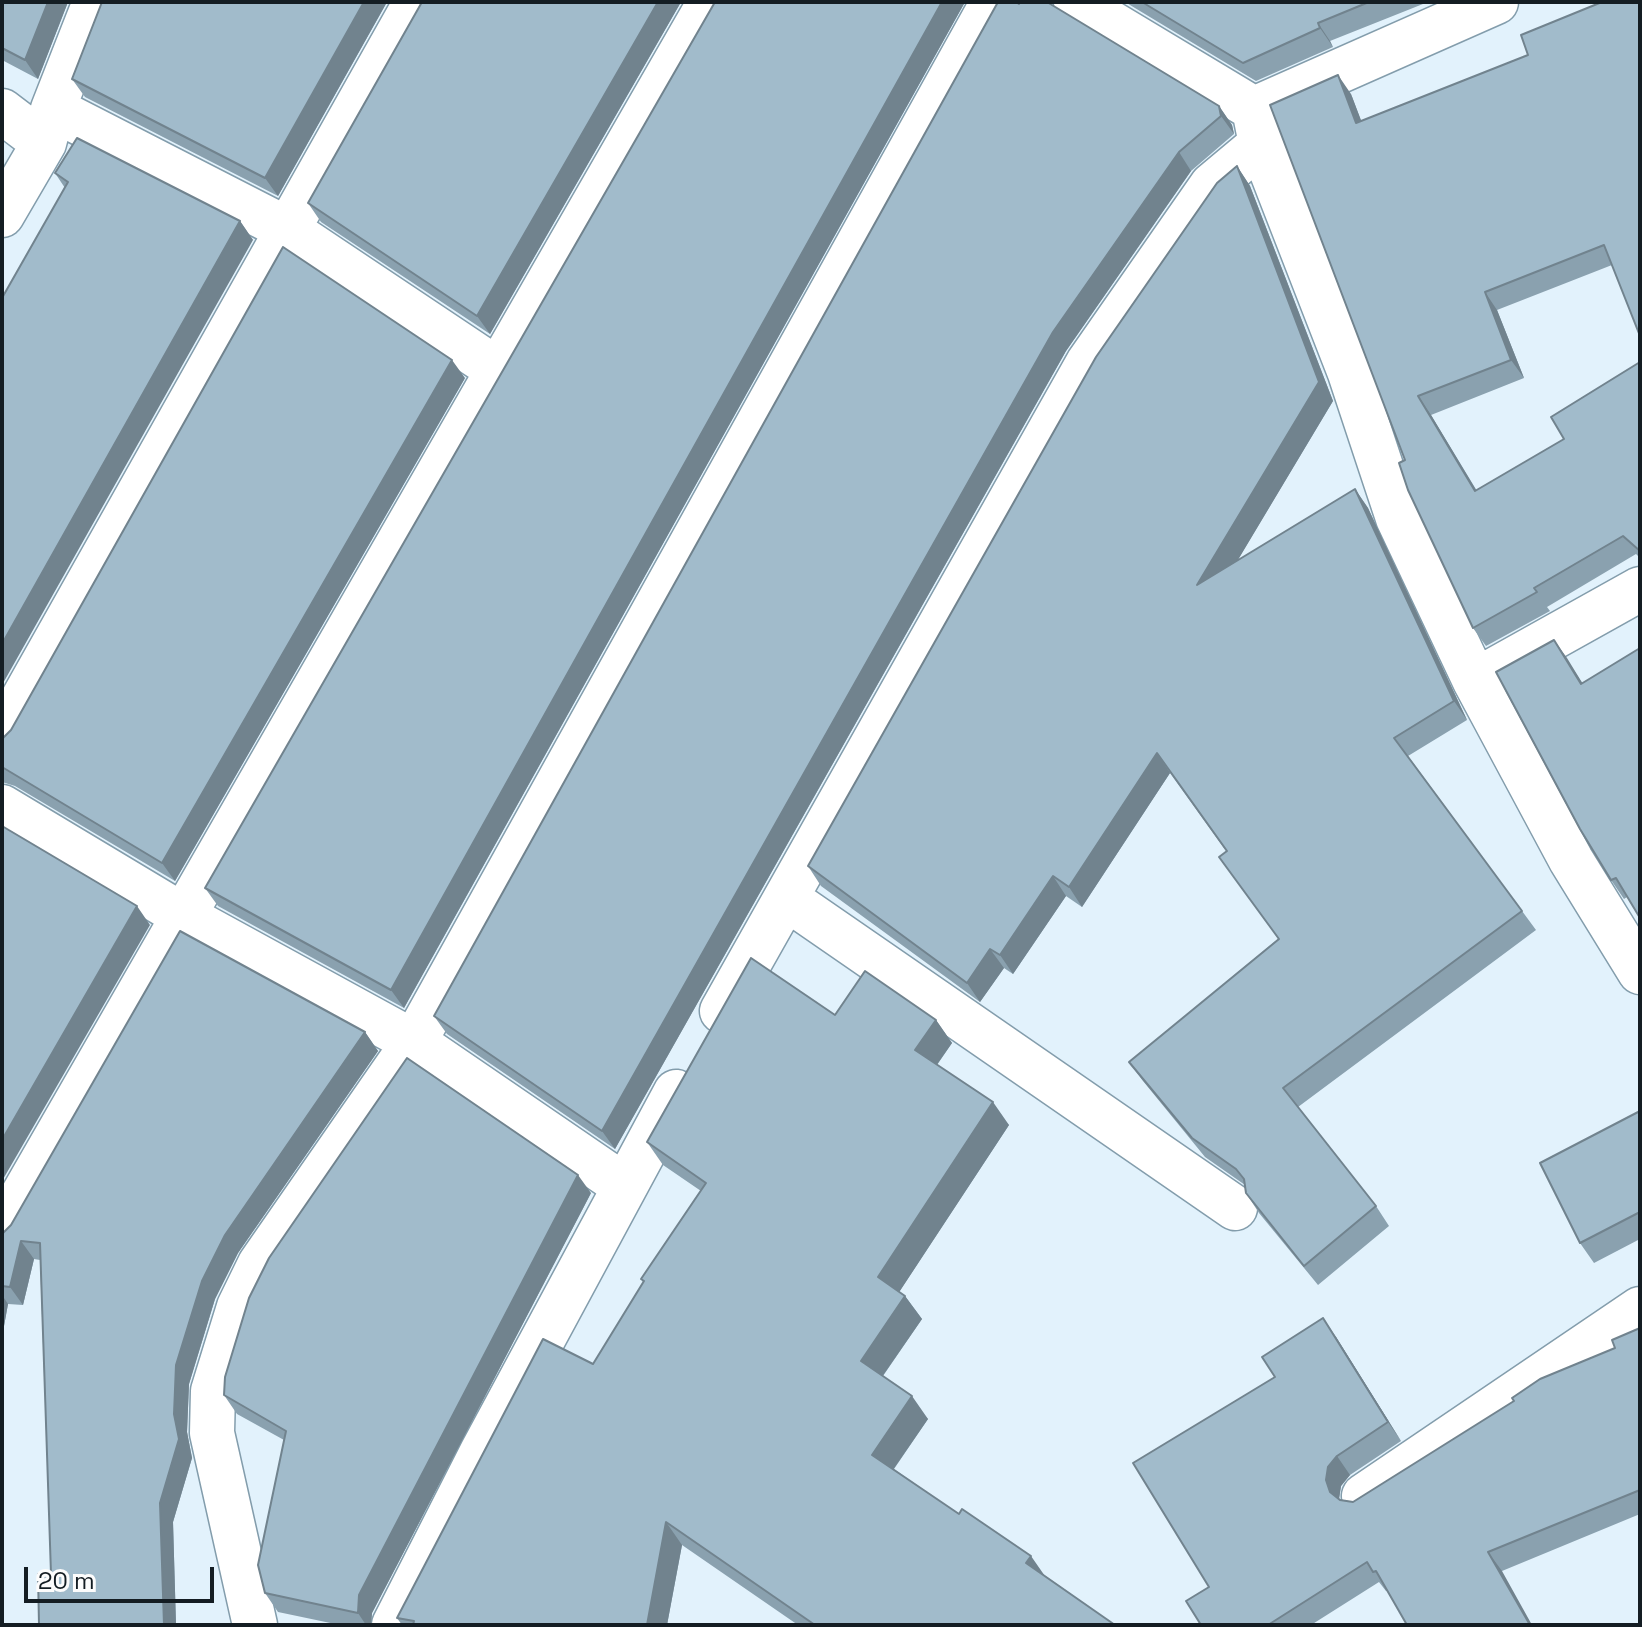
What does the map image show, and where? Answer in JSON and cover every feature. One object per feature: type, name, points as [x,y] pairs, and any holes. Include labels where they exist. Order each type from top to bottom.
[{"type":"street","points":[[2,215],[49,126],[95,2]]},
{"type":"street","points":[[2,736],[416,2]]},
{"type":"street","points":[[2,1231],[710,2]]},
{"type":"street","points":[[255,1625],[212,1433],[213,1391],[239,1307],[260,1264],[414,1042],[993,2]]},
{"type":"street","points":[[1076,2],[1257,127],[1350,373],[1398,518],[1475,681],[1571,860],[1640,972]]},
{"type":"street","points":[[394,1625],[623,1185],[1088,363],[1212,185],[1257,127],[1496,2]]},
{"type":"street","points":[[2,111],[49,126],[287,229],[498,370]]},
{"type":"street","points":[[1475,681],[1640,589]]},
{"type":"street","points":[[2,807],[182,915],[414,1042],[623,1185]]},
{"type":"street","points":[[786,898],[1235,1208]]},
{"type":"street","points":[[1364,1496],[1640,1309]]},
{"type":"building","points":[[2,2],[48,2],[25,60],[2,48]]},
{"type":"building","points":[[102,2],[364,2],[265,178],[72,79]]},
{"type":"building","points":[[422,2],[658,2],[477,316],[308,203]]},
{"type":"building","points":[[715,2],[942,2],[391,990],[205,888]]},
{"type":"building","points":[[998,2],[1047,2],[1219,106],[1221,116],[1179,152],[1053,332],[602,1131],[434,1016]]},
{"type":"building","points":[[1142,2],[1369,2],[1318,23],[1320,28],[1243,63]]},
{"type":"building","points":[[1602,2],[1640,2],[1640,336],[1604,245],[1485,292],[1511,360],[1418,396],[1475,491],[1564,439],[1551,417],[1640,362],[1640,551],[1623,536],[1534,588],[1537,592],[1473,628],[1408,490],[1399,463],[1405,460],[1270,105],[1338,75],[1356,123],[1528,55],[1521,35]]},
{"type":"building","points":[[77,138],[240,221],[2,644],[2,298],[68,182],[55,173]]},
{"type":"building","points":[[1237,166],[1319,382],[1197,585],[1355,489],[1454,701],[1394,738],[1522,911],[1283,1088],[1376,1206],[1304,1266],[1246,1193],[1244,1179],[1236,1169],[1192,1138],[1129,1062],[1279,939],[1219,857],[1227,851],[1157,753],[1069,887],[1053,876],[1000,955],[990,949],[967,983],[808,866],[1096,357],[1217,183]]},
{"type":"building","points":[[283,247],[452,360],[162,863],[2,767],[2,739],[11,730]]},
{"type":"building","points":[[1554,640],[1581,684],[1640,648],[1640,918],[1616,878],[1611,880],[1580,829],[1496,672]]},
{"type":"building","points":[[2,826],[137,906],[2,1140]]},
{"type":"building","points":[[180,931],[365,1032],[225,1235],[202,1281],[176,1365],[174,1414],[179,1439],[160,1503],[164,1625],[39,1625],[38,1574],[51,1574],[40,1243],[21,1241],[10,1287],[2,1286],[2,1234],[11,1225]]},
{"type":"building","points":[[751,958],[835,1015],[865,971],[936,1020],[915,1050],[993,1102],[878,1277],[905,1296],[861,1361],[912,1396],[872,1455],[959,1514],[962,1509],[1031,1556],[1026,1563],[1115,1625],[815,1625],[666,1522],[647,1625],[413,1625],[414,1621],[397,1618],[543,1339],[593,1364],[644,1281],[641,1279],[706,1183],[647,1142]]},
{"type":"building","points":[[407,1058],[578,1175],[359,1595],[358,1613],[265,1593],[258,1565],[286,1431],[224,1395],[225,1377],[249,1298],[269,1258]]},
{"type":"building","points":[[1640,1111],[1640,1212],[1580,1243],[1540,1163]]},
{"type":"building","points":[[1323,1318],[1388,1422],[1337,1456],[1328,1467],[1326,1480],[1330,1492],[1340,1500],[1353,1502],[1514,1401],[1512,1398],[1540,1379],[1615,1348],[1612,1340],[1640,1328],[1640,1490],[1488,1552],[1530,1625],[1407,1625],[1376,1571],[1373,1572],[1367,1562],[1268,1625],[1201,1625],[1186,1601],[1209,1587],[1133,1463],[1275,1377],[1262,1357]]}]
